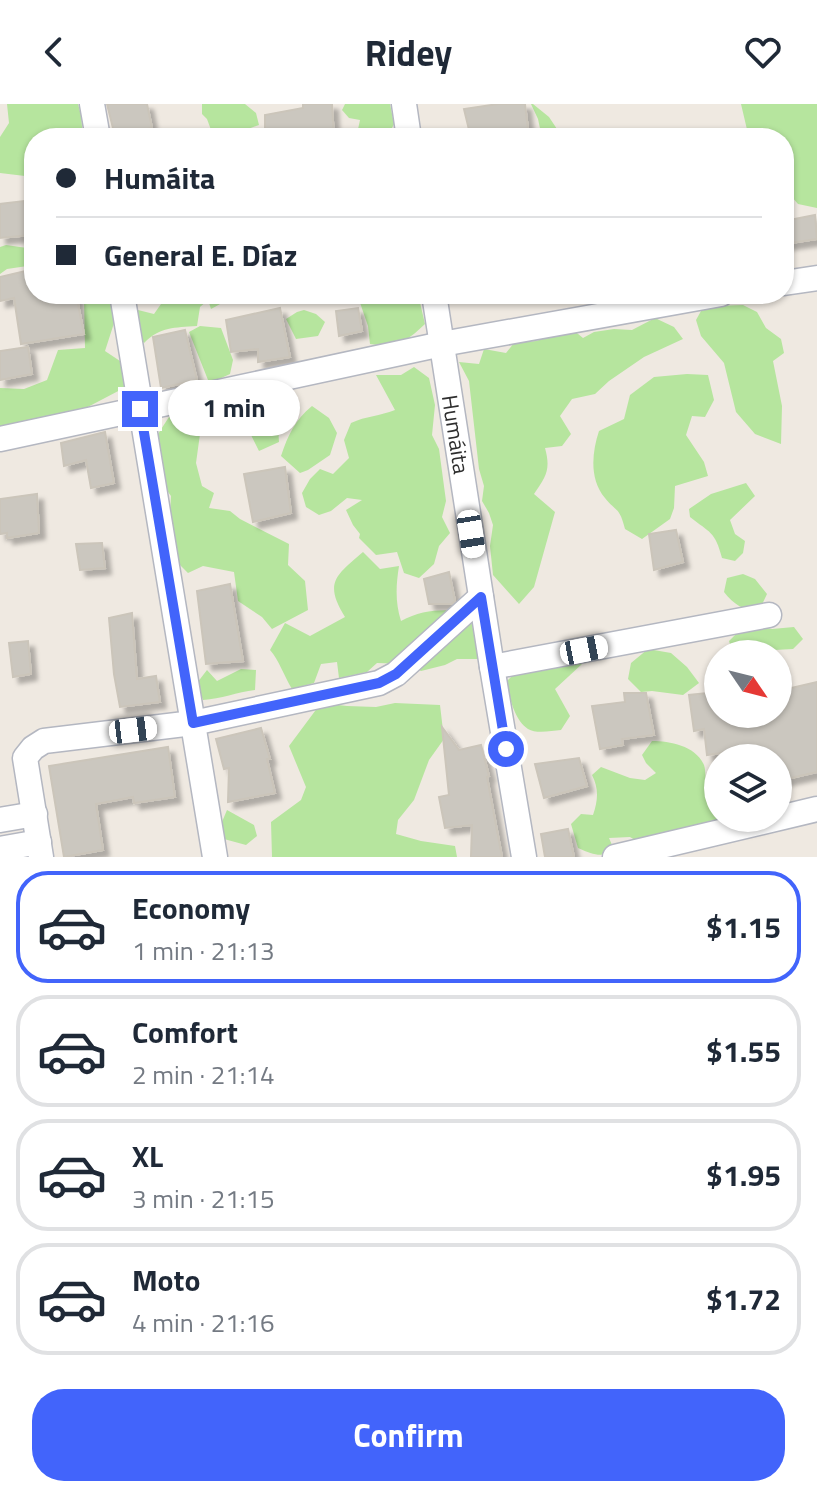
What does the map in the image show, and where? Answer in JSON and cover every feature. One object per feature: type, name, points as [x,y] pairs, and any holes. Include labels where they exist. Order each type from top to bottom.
[{"type":"street","points":[[92,104],[96,128]]},
{"type":"street","points":[[404,104],[408,128]]},
{"type":"street","points":[[794,281],[817,278]]},
{"type":"street","points":[[124,304],[215,857]]},
{"type":"street","name":"Humáita","points":[[436,304],[524,857]]},
{"type":"street","points":[[0,439],[442,344],[665,304]]},
{"type":"street","points":[[0,849],[40,850],[25,758],[44,741],[193,723],[379,683],[396,674],[481,597]]},
{"type":"street","points":[[492,667],[769,615]]},
{"type":"street","points":[[615,857],[817,809]]},
{"type":"street","points":[[0,820],[35,814]]},
{"type":"green space","points":[[7,104],[78,104],[82,128],[24,128],[24,176],[0,173],[0,137],[9,123]]},
{"type":"green space","points":[[202,104],[245,104],[256,113],[259,125],[251,128],[210,128],[202,114]]},
{"type":"green space","points":[[345,104],[390,104],[394,124],[392,128],[358,128],[360,120],[349,118],[342,110]]},
{"type":"green space","points":[[531,104],[549,117],[556,128],[540,128]]},
{"type":"green space","points":[[741,104],[817,104],[817,208],[798,204],[794,199],[794,128],[747,128]]},
{"type":"green space","points":[[0,247],[24,248],[24,266],[7,269],[0,274]]},
{"type":"green space","points":[[84,304],[116,304],[115,320],[105,351],[123,363],[128,377],[124,388],[82,410],[0,431],[0,388],[24,389],[47,380],[58,350],[85,348]]},
{"type":"green space","points":[[161,304],[203,304],[200,307],[197,326],[162,331],[144,343],[135,333],[134,309],[154,314]]},
{"type":"green space","points":[[360,304],[420,304],[425,324],[400,342],[387,345],[370,344]]},
{"type":"green space","points":[[743,305],[757,312],[766,328],[781,339],[784,353],[773,361],[782,406],[781,444],[755,434],[736,412],[724,363],[701,336],[696,320],[701,311],[715,306]]},
{"type":"green space","points":[[304,310],[316,314],[325,322],[318,336],[296,339],[286,319]]},
{"type":"green space","points":[[655,318],[674,327],[683,339],[644,357],[595,394],[572,399],[560,416],[571,434],[562,446],[545,448],[548,462],[546,472],[534,494],[555,512],[534,587],[519,604],[493,575],[490,546],[493,525],[482,501],[484,486],[479,469],[469,381],[459,362],[479,364],[484,349],[506,353],[514,343],[536,341],[572,329],[583,338],[594,332],[632,330]]},
{"type":"green space","points":[[200,326],[221,328],[233,360],[230,374],[217,380],[208,380],[189,332]]},
{"type":"green space","points":[[414,367],[429,378],[435,405],[432,435],[439,449],[446,501],[442,517],[450,533],[439,546],[434,564],[419,578],[404,573],[397,552],[376,555],[359,538],[360,534],[346,510],[362,500],[347,498],[331,511],[319,515],[306,507],[302,493],[320,469],[333,474],[349,458],[344,440],[351,423],[395,410],[376,375],[401,375]]},
{"type":"green space","points":[[708,375],[714,400],[705,417],[692,416],[686,435],[704,462],[708,476],[675,486],[670,519],[642,539],[625,529],[619,513],[596,482],[593,465],[599,431],[624,419],[630,395],[654,377]]},
{"type":"green space","points":[[241,396],[250,403],[246,417],[234,423],[220,418],[215,411],[225,398]]},
{"type":"green space","points":[[312,406],[329,418],[337,433],[330,455],[300,473],[281,456],[293,428]]},
{"type":"green space","points":[[169,417],[190,422],[200,434],[196,463],[202,486],[214,493],[209,508],[230,511],[289,544],[288,565],[305,581],[308,610],[272,629],[262,617],[238,601],[234,572],[203,566],[188,573],[176,561],[171,496],[163,485],[156,437]]},
{"type":"green space","points":[[260,421],[278,427],[279,442],[259,451],[250,433]]},
{"type":"green space","points":[[746,483],[755,496],[730,520],[735,534],[745,541],[743,553],[735,561],[722,558],[714,537],[690,517],[689,509],[711,494]]},
{"type":"green space","points":[[363,552],[380,569],[399,566],[397,594],[401,621],[434,611],[469,612],[480,659],[457,659],[421,671],[409,664],[377,663],[367,672],[339,678],[337,662],[321,664],[314,683],[292,689],[270,650],[285,623],[310,636],[345,617],[334,588],[339,574]]},
{"type":"green space","points":[[743,574],[755,579],[767,594],[758,613],[739,606],[724,592],[727,578]]},
{"type":"green space","points":[[794,627],[803,639],[792,649],[792,640],[730,640],[742,628]]},
{"type":"green space","points":[[648,649],[671,653],[699,683],[683,695],[641,692],[628,679],[631,663]]},
{"type":"green space","points":[[560,661],[582,664],[555,689],[570,716],[561,730],[531,731],[516,714],[507,681],[517,671]]},
{"type":"green space","points":[[241,669],[256,670],[255,690],[203,700],[197,683],[207,670],[217,681]]},
{"type":"green space","points":[[321,703],[376,707],[395,703],[440,705],[444,739],[429,760],[414,800],[398,820],[396,834],[455,846],[457,857],[272,857],[271,822],[301,800],[306,787],[289,746]]},
{"type":"green space","points":[[652,741],[667,742],[689,749],[700,759],[704,765],[704,831],[640,843],[630,837],[609,838],[615,852],[605,854],[593,854],[578,848],[571,824],[581,814],[593,815],[597,795],[592,775],[601,767],[645,780],[656,773],[642,755]]},
{"type":"green space","points":[[227,810],[254,825],[257,836],[246,845],[224,839],[219,829]]},
{"type":"building","points":[[107,104],[147,104],[152,128],[113,128]]},
{"type":"building","points":[[303,104],[332,104],[333,128],[265,128],[265,115],[303,108]]},
{"type":"building","points":[[525,104],[528,128],[469,128],[464,109]]},
{"type":"building","points":[[24,201],[24,236],[0,238],[0,204]]},
{"type":"building","points":[[815,215],[817,239],[794,242],[794,219]]},
{"type":"building","points":[[24,271],[24,304],[78,304],[84,334],[21,344],[14,298],[0,301],[0,277]]},
{"type":"building","points":[[280,308],[290,357],[258,362],[258,349],[231,352],[226,320]]},
{"type":"building","points":[[358,308],[362,331],[339,336],[336,311]]},
{"type":"building","points":[[185,330],[197,380],[161,388],[153,337]]},
{"type":"building","points":[[28,347],[32,374],[0,380],[0,351]]},
{"type":"building","points":[[105,432],[114,483],[91,488],[86,460],[64,466],[61,443]]},
{"type":"building","points":[[285,467],[291,513],[253,522],[244,474]]},
{"type":"building","points":[[37,494],[39,533],[7,538],[7,533],[0,534],[0,499]]},
{"type":"building","points":[[676,530],[683,562],[654,570],[649,534]]},
{"type":"building","points":[[102,543],[105,568],[80,570],[76,544]]},
{"type":"building","points":[[449,572],[455,601],[451,604],[429,604],[424,579]]},
{"type":"building","points":[[230,584],[243,661],[206,664],[197,591]]},
{"type":"building","points":[[132,613],[137,679],[156,676],[160,702],[120,707],[109,618]]},
{"type":"building","points":[[28,641],[31,674],[13,677],[9,643]]},
{"type":"building","points":[[817,682],[817,772],[792,778],[792,744],[706,744],[704,729],[694,731],[689,695],[704,693],[704,728],[792,728],[792,688]]},
{"type":"building","points":[[624,693],[646,693],[654,735],[622,739],[623,745],[600,749],[592,706],[625,702]]},
{"type":"building","points":[[442,727],[459,750],[481,745],[502,857],[471,857],[472,825],[445,828],[439,797],[449,795]]},
{"type":"building","points":[[261,728],[275,793],[228,802],[229,768],[224,769],[216,739]]},
{"type":"building","points":[[168,747],[175,797],[134,803],[133,797],[96,804],[103,850],[64,857],[49,766]]},
{"type":"building","points":[[579,758],[587,786],[544,798],[535,764]]},
{"type":"building","points":[[568,829],[574,857],[545,857],[541,834]]},
{"type":"route","points":[[140,409],[193,723],[379,683],[396,674],[481,597],[506,749]]}]
